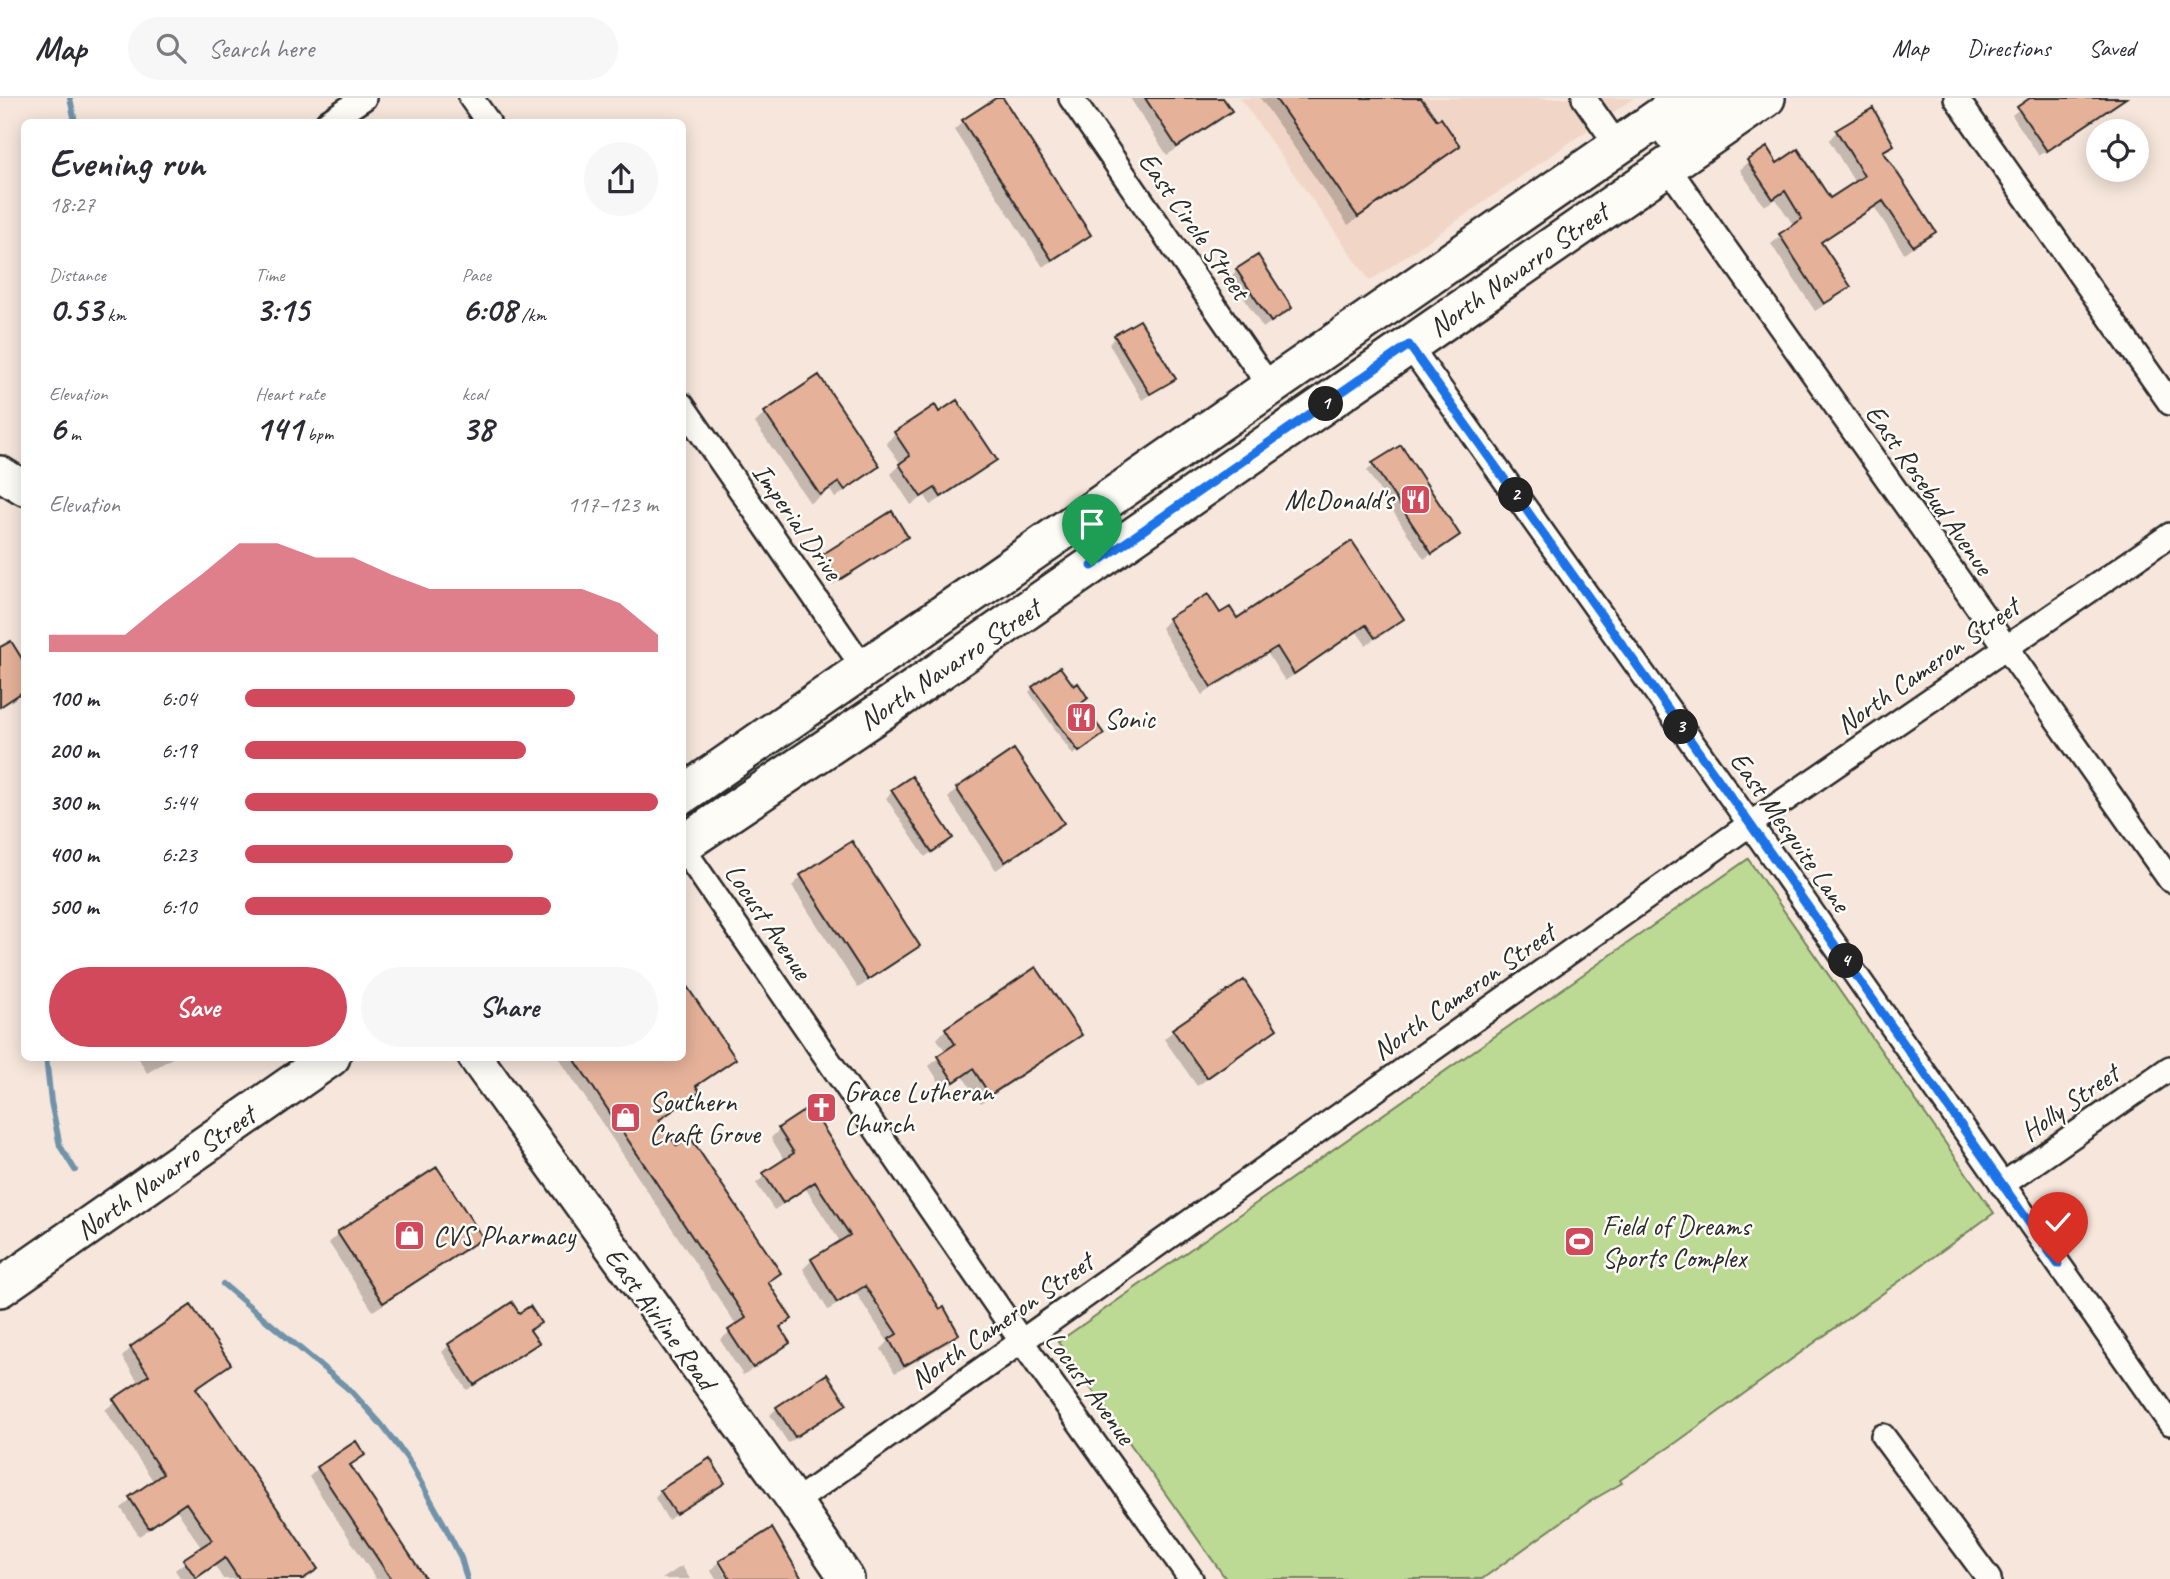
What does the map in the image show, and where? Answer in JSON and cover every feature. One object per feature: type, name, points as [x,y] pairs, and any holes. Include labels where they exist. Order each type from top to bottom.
[{"type":"main road","name":"North Navarro Street","points":[[686,792],[1687,98]]},
{"type":"main road","points":[[1667,166],[1662,152],[1664,142],[1675,130],[1720,98]]},
{"type":"main road","name":"North Navarro Street","points":[[686,843],[889,706],[1766,98]]},
{"type":"main road","points":[[1313,413],[1325,382],[1613,176],[1622,166],[1623,157],[1617,145]]},
{"type":"main road","points":[[0,473],[21,486]]},
{"type":"main road","name":"North Navarro Street","points":[[0,1288],[325,1061]]},
{"type":"main road","name":"East Airline Road","points":[[478,1061],[795,1502],[847,1579]]},
{"type":"street","points":[[332,119],[364,98]]},
{"type":"street","points":[[471,98],[486,119]]},
{"type":"street","name":"East Circle Street","points":[[1071,98],[1270,387]]},
{"type":"street","points":[[1584,98],[1617,145]]},
{"type":"street","points":[[1956,98],[2170,403]]},
{"type":"street","name":"East Rosebud Avenue","points":[[1667,166],[2170,880]]},
{"type":"street","name":"East Mesquite Lane","points":[[1409,345],[1750,824],[2170,1423]]},
{"type":"street","name":"Imperial Drive","points":[[686,411],[865,670]]},
{"type":"street","name":"North Cameron Street","points":[[795,1502],[1750,824],[2170,535]]},
{"type":"street","name":"Locust Avenue","points":[[686,852],[1022,1342],[1191,1579]]},
{"type":"street","name":"Holly Street","points":[[2002,1185],[2170,1068]]},
{"type":"street","points":[[1883,1436],[1989,1579]]},
{"type":"shaded area","points":[[1240,98],[1634,98],[1370,281]]},
{"type":"green space","name":"Field of Dreams Sports Complex","points":[[1748,859],[1994,1213],[1677,1442],[1620,1480],[1622,1483],[1589,1502],[1482,1579],[1226,1579],[1058,1342]]},
{"type":"building","points":[[996,98],[1003,98],[1091,235],[1052,260],[962,120]]},
{"type":"building","points":[[1145,98],[1223,98],[1232,111],[1177,147]]},
{"type":"building","points":[[1275,98],[1421,98],[1437,120],[1441,118],[1460,146],[1358,217]]},
{"type":"building","points":[[2030,98],[2126,98],[2095,119],[2086,119],[2086,125],[2047,151],[2017,107]]},
{"type":"building","points":[[1873,108],[1894,145],[1883,151],[1936,232],[1913,246],[1883,201],[1821,242],[1851,287],[1824,304],[1779,234],[1802,219],[1785,191],[1773,199],[1747,160],[1767,147],[1777,163],[1798,149],[1830,198],[1864,176],[1836,130]]},
{"type":"building","points":[[1258,255],[1292,308],[1271,322],[1236,269]]},
{"type":"building","points":[[1140,320],[1176,379],[1150,394],[1114,335]]},
{"type":"building","points":[[819,375],[880,466],[845,490],[839,482],[820,495],[764,412]]},
{"type":"building","points":[[957,400],[997,460],[941,497],[935,488],[921,497],[899,464],[910,456],[894,432],[935,405],[939,412]]},
{"type":"building","name":"McDonald's","points":[[1401,445],[1460,535],[1432,554],[1372,463]]},
{"type":"building","points":[[892,511],[908,537],[839,580],[823,554]]},
{"type":"building","points":[[1352,541],[1404,619],[1375,638],[1366,625],[1294,674],[1277,647],[1211,687],[1168,618],[1208,594],[1220,613],[1230,607],[1237,618]]},
{"type":"building","points":[[11,641],[21,657],[21,693],[0,707],[0,647]]},
{"type":"building","points":[[1060,667],[1074,686],[1078,683],[1088,698],[1082,703],[1104,734],[1079,752],[1032,687]]},
{"type":"building","points":[[1014,749],[1064,823],[1005,862],[956,788]]},
{"type":"building","points":[[912,776],[953,838],[932,852],[891,790]]},
{"type":"building","points":[[852,841],[920,946],[868,980],[800,875]]},
{"type":"building","points":[[1036,967],[1082,1035],[990,1095],[973,1069],[954,1082],[937,1056],[955,1044],[945,1028]]},
{"type":"building","points":[[1244,980],[1277,1029],[1207,1078],[1172,1029]]},
{"type":"building","points":[[686,985],[736,1059],[696,1086],[700,1092],[659,1120],[677,1146],[690,1137],[781,1273],[768,1282],[792,1319],[780,1327],[790,1343],[753,1368],[728,1330],[746,1318],[576,1061],[686,1061]]},
{"type":"building","points":[[810,1107],[940,1309],[944,1307],[959,1334],[904,1366],[889,1339],[897,1334],[865,1286],[837,1303],[811,1259],[850,1235],[815,1182],[783,1203],[763,1173],[794,1153],[778,1128]]},
{"type":"building","name":"CVS Pharmacy","points":[[437,1167],[483,1238],[383,1303],[337,1232]]},
{"type":"building","points":[[512,1302],[519,1313],[530,1306],[541,1323],[530,1330],[539,1343],[474,1385],[448,1344]]},
{"type":"building","points":[[191,1305],[231,1364],[196,1388],[318,1569],[303,1579],[239,1579],[225,1558],[196,1578],[183,1559],[212,1540],[186,1503],[149,1528],[129,1497],[163,1474],[113,1399],[149,1375],[130,1347]]},
{"type":"building","points":[[827,1374],[847,1404],[795,1437],[776,1407]]},
{"type":"building","points":[[356,1441],[365,1455],[350,1465],[426,1579],[391,1579],[317,1467]]},
{"type":"building","points":[[710,1458],[725,1483],[676,1514],[660,1490]]},
{"type":"building","points":[[772,1528],[802,1579],[730,1579],[719,1561]]},
{"type":"waterway","points":[[70,98],[74,119]]},
{"type":"waterway","points":[[46,1061],[60,1146],[75,1170]]},
{"type":"waterway","points":[[223,1284],[352,1392],[381,1424],[407,1458],[444,1524],[461,1558],[467,1579]]},
{"type":"place","name":"McDonald's","points":[[1416,499]]},
{"type":"place","name":"Sonic","points":[[1081,718]]},
{"type":"place","name":"Grace Lutheran Church","points":[[821,1107]]},
{"type":"place","name":"Southern Craft Grove","points":[[626,1117]]},
{"type":"place","name":"CVS Pharmacy","points":[[410,1235]]},
{"type":"place","name":"Field of Dreams Sports Complex","points":[[1579,1241]]},
{"type":"route","points":[[1092,566],[1409,345],[1750,824],[2058,1264]]}]
